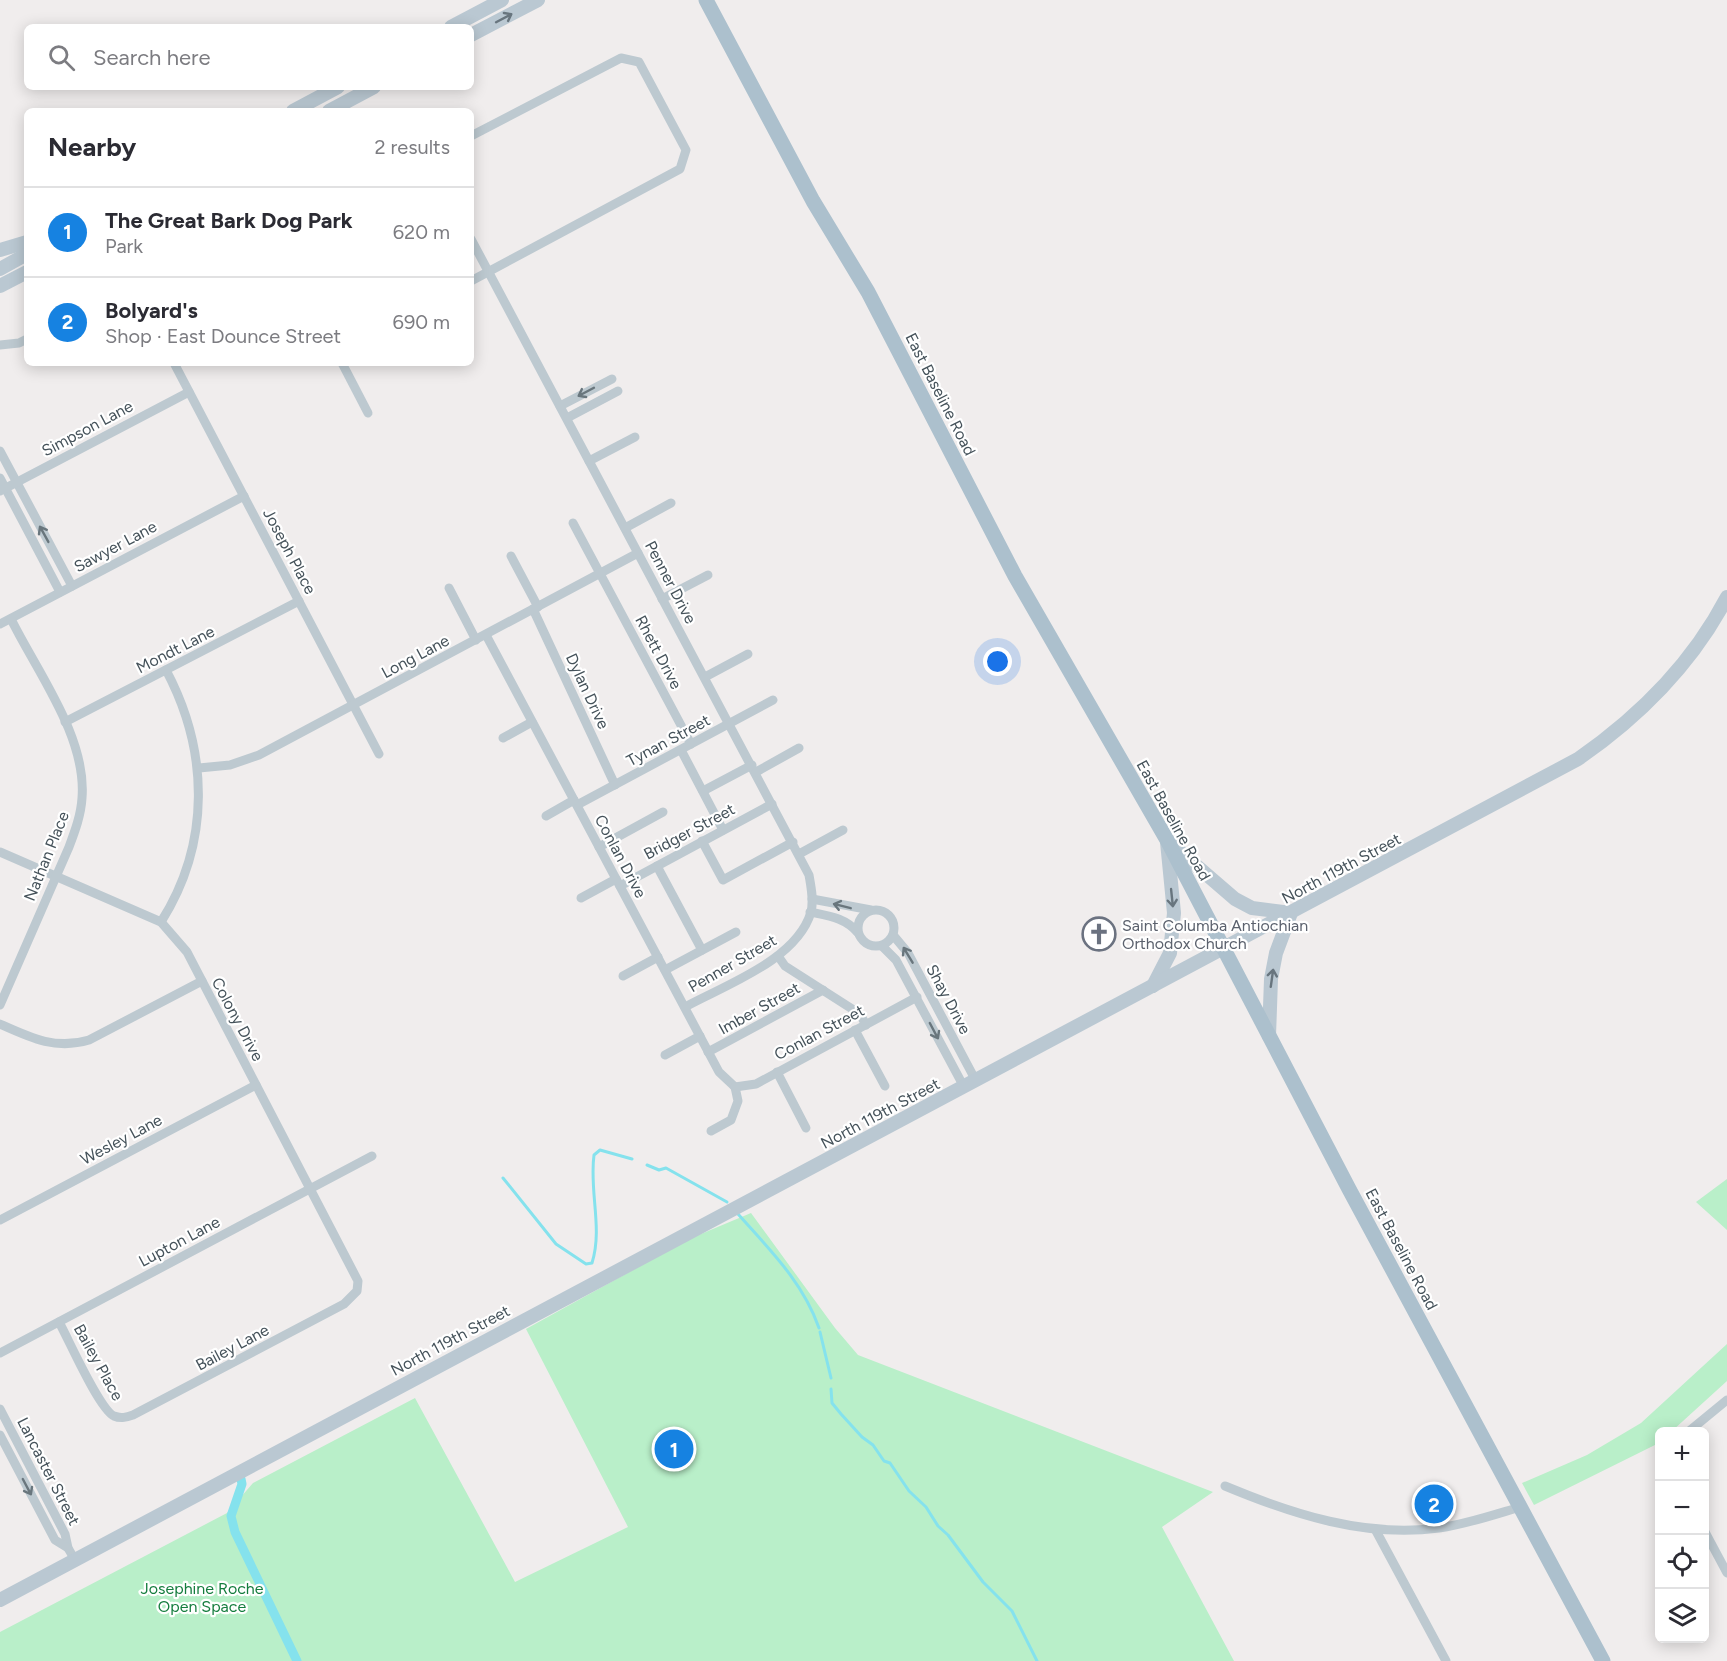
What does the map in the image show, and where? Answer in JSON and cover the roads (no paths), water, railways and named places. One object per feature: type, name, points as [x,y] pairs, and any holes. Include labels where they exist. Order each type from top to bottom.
[{"type":"main road","name":"East Baseline Road","points":[[706,0],[813,201],[873,302],[1020,585],[1167,840],[1269,1036],[1603,1661]]},
{"type":"street","points":[[457,24],[502,0]]},
{"type":"street","points":[[474,33],[538,0]]},
{"type":"street","points":[[474,134],[621,58],[639,62],[686,150],[680,170],[474,279]]},
{"type":"street","points":[[299,108],[332,90]]},
{"type":"street","points":[[335,108],[368,90]]},
{"type":"street","points":[[0,250],[24,243]]},
{"type":"street","name":"Penner Drive","points":[[474,245],[793,842],[809,875],[812,899],[810,912]]},
{"type":"street","points":[[0,269],[24,256]]},
{"type":"street","points":[[0,286],[24,274]]},
{"type":"street","points":[[0,345],[19,344],[24,341]]},
{"type":"street","name":"Joseph Place","points":[[176,366],[379,753]]},
{"type":"street","points":[[344,366],[368,413]]},
{"type":"street","points":[[560,406],[612,379]]},
{"type":"street","points":[[567,418],[618,391]]},
{"type":"street","name":"Simpson Lane","points":[[3,490],[189,392]]},
{"type":"street","points":[[589,461],[635,437]]},
{"type":"street","points":[[0,451],[72,586]]},
{"type":"street","points":[[0,478],[3,490],[60,592]]},
{"type":"street","name":"Sawyer Lane","points":[[0,624],[244,496]]},
{"type":"street","points":[[625,528],[671,503]]},
{"type":"street","name":"Rhett Drive","points":[[573,522],[691,744]]},
{"type":"street","name":"Long Lane","points":[[199,768],[230,765],[259,755],[638,553]]},
{"type":"street","name":"Dylan Drive","points":[[511,555],[615,785]]},
{"type":"street","points":[[663,599],[708,574]]},
{"type":"street","points":[[449,588],[476,640]]},
{"type":"street","name":"North 119th Street","points":[[0,1600],[71,1554],[970,1084],[1578,759],[1613,735],[1645,707],[1674,676],[1700,642],[1727,597]]},
{"type":"street","name":"Mondt Lane","points":[[65,722],[299,601]]},
{"type":"street","name":"Nathan Place","points":[[0,1005],[78,823],[82,798],[81,772],[76,748],[65,722],[11,619]]},
{"type":"street","name":"Conlan Drive","points":[[486,635],[719,1072],[735,1087]]},
{"type":"street","points":[[705,677],[748,654]]},
{"type":"street","points":[[161,922],[183,874],[192,846],[199,768],[192,729],[183,702],[166,670]]},
{"type":"street","name":"Tynan Street","points":[[546,816],[615,785],[773,700]]},
{"type":"street","points":[[503,738],[532,722]]},
{"type":"street","points":[[702,791],[799,748]]},
{"type":"street","points":[[681,750],[723,830]]},
{"type":"street","name":"Bridger Street","points":[[581,898],[657,866],[772,804]]},
{"type":"street","points":[[599,847],[663,812]]},
{"type":"street","points":[[799,854],[843,830]]},
{"type":"street","points":[[1167,840],[1235,899],[1252,908],[1291,912],[1276,953],[1271,980],[1269,1036]]},
{"type":"street","points":[[1153,986],[1170,953],[1174,913],[1167,840]]},
{"type":"street","points":[[702,842],[723,880],[793,842]]},
{"type":"street","name":"Colony Drive","points":[[0,852],[161,922],[187,952],[354,1271],[357,1291]]},
{"type":"street","points":[[657,866],[702,950]]},
{"type":"street","name":"Shay Drive","points":[[812,899],[887,914],[894,923],[893,935],[908,953],[970,1084]]},
{"type":"street","points":[[858,933],[859,922],[871,910]]},
{"type":"street","name":"Shay Drive","points":[[810,912],[839,918],[852,925],[865,943],[882,946],[896,960],[916,998],[970,1084]]},
{"type":"street","name":"Penner Street","points":[[685,1007],[778,956],[795,941],[810,912]]},
{"type":"street","points":[[665,970],[736,932]]},
{"type":"street","points":[[882,946],[893,935]]},
{"type":"street","points":[[778,956],[785,966],[860,1014],[866,1025]]},
{"type":"street","points":[[623,976],[658,957]]},
{"type":"street","points":[[0,1024],[41,1042],[76,1044],[89,1040],[202,981]]},
{"type":"street","name":"Imber Street","points":[[708,1052],[823,990]]},
{"type":"street","name":"Conlan Street","points":[[735,1087],[756,1084],[916,998]]},
{"type":"street","points":[[855,1030],[885,1086]]},
{"type":"street","points":[[665,1055],[700,1036]]},
{"type":"street","points":[[777,1072],[806,1128]]},
{"type":"street","name":"Wesley Lane","points":[[0,1220],[256,1085]]},
{"type":"street","points":[[711,1131],[731,1120],[738,1101],[735,1087]]},
{"type":"street","name":"Lupton Lane","points":[[0,1353],[372,1156]]},
{"type":"street","name":"Bailey Lane","points":[[115,1416],[123,1418],[133,1415],[344,1304],[357,1291]]},
{"type":"street","name":"Bailey Place","points":[[59,1322],[102,1404],[115,1416]]},
{"type":"street","points":[[1693,1427],[1727,1400]]},
{"type":"street","name":"Lancaster Street","points":[[0,1409],[65,1534],[71,1554]]},
{"type":"street","name":"Lancaster Street","points":[[0,1435],[55,1540],[71,1554]]},
{"type":"street","points":[[1225,1486],[1321,1520],[1375,1529],[1441,1528],[1520,1507]]},
{"type":"street","points":[[1375,1529],[1446,1661]]},
{"type":"street","points":[[1707,1535],[1727,1573]]},
{"type":"waterway","points":[[503,1178],[556,1244],[586,1264],[592,1263],[595,1250],[594,1155],[600,1150],[632,1159]]},
{"type":"waterway","points":[[647,1165],[659,1170],[666,1168],[727,1202]]},
{"type":"waterway","points":[[738,1214],[795,1281],[819,1328]]},
{"type":"waterway","points":[[820,1332],[831,1378]]},
{"type":"waterway","points":[[831,1389],[832,1403],[862,1437],[873,1445],[884,1461],[890,1463],[909,1491],[926,1507],[938,1526],[948,1535],[983,1582],[1012,1611],[1037,1661]]},
{"type":"waterway","points":[[241,1479],[242,1484],[231,1516],[235,1532],[297,1661]]},
{"type":"place","name":"Saint Columba Antiochian Orthodox Church","points":[[1099,934]]},
{"type":"place","name":"The Great Bark Dog Park","points":[[674,1449]]},
{"type":"place","name":"Bolyard's","points":[[1434,1504]]},
{"type":"park label","name":"Josephine Roche Open Space","points":[[202,1597]]}]
